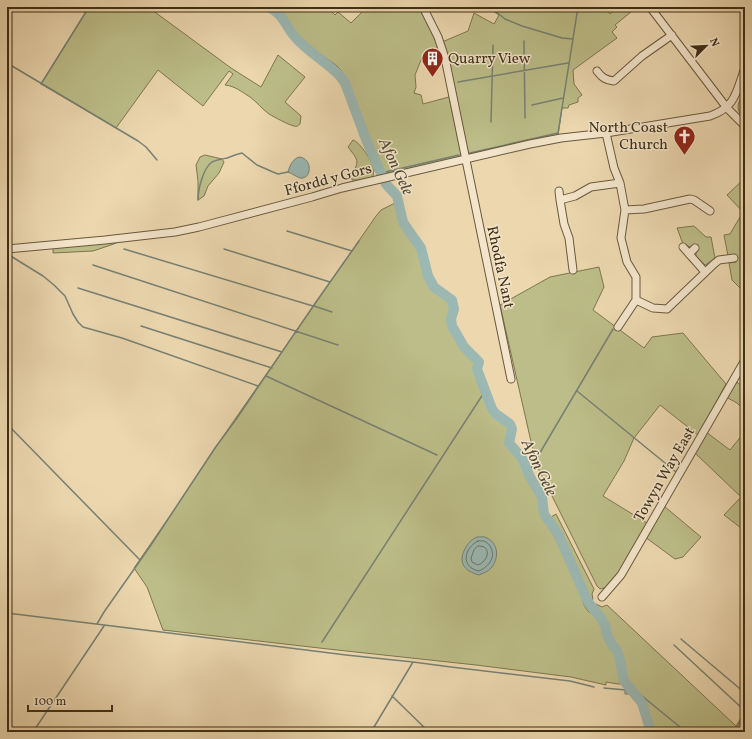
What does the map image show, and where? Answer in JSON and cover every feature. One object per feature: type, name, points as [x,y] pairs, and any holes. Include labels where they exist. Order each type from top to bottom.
[{"type":"street","name":"Rhodfa Nant","points":[[423,7],[438,37],[445,58],[511,379]]},
{"type":"street","points":[[650,7],[727,108],[745,126]]},
{"type":"street","points":[[597,71],[601,77],[606,80],[614,81],[642,56],[672,35]]},
{"type":"street","points":[[727,108],[734,98],[745,68]]},
{"type":"street","name":"Ffordd y Gors","points":[[7,249],[175,232],[244,216],[342,188],[530,144],[710,116],[727,108]]},
{"type":"street","points":[[606,133],[614,168],[620,183],[625,210],[621,238],[627,262],[636,278],[636,300],[618,327]]},
{"type":"street","points":[[560,200],[575,196],[591,187],[620,183]]},
{"type":"street","points":[[559,191],[564,224],[569,238],[569,260],[573,270]]},
{"type":"street","points":[[625,210],[644,209],[690,199],[694,200],[701,209],[710,211]]},
{"type":"street","points":[[683,247],[706,272]]},
{"type":"street","points":[[689,254],[695,248]]},
{"type":"street","points":[[636,300],[653,308],[667,309],[720,260],[734,258]]},
{"type":"street","name":"Towyn Way East","points":[[602,597],[621,575],[745,360]]},
{"type":"green space","points":[[89,7],[148,7],[231,68],[261,87],[278,55],[305,77],[285,102],[301,116],[300,124],[294,126],[278,119],[269,114],[253,99],[241,91],[225,85],[233,74],[229,71],[203,106],[158,70],[116,128],[41,84]]},
{"type":"green space","points":[[277,7],[317,7],[320,9],[322,7],[327,7],[335,15],[338,12],[351,23],[367,7],[421,7],[440,49],[427,53],[421,60],[415,75],[416,87],[414,93],[421,95],[423,104],[449,97],[461,157],[384,174],[343,73],[337,66],[308,45],[296,33]]},
{"type":"green space","points":[[484,7],[577,7],[577,9],[578,7],[605,7],[610,14],[618,7],[637,7],[615,25],[617,27],[612,32],[617,38],[573,70],[574,84],[582,95],[578,98],[578,102],[569,105],[568,108],[562,108],[558,136],[472,155],[467,151],[442,42],[468,31],[474,13],[494,24],[499,15]]},
{"type":"green space","points":[[745,89],[745,120],[739,112],[738,105]]},
{"type":"green space","points":[[353,140],[359,144],[369,158],[374,170],[373,177],[352,180],[351,175],[356,166],[357,160],[348,147]]},
{"type":"green space","points":[[205,155],[222,159],[224,162],[219,173],[208,186],[204,196],[198,200],[196,165],[200,157]]},
{"type":"green space","points":[[745,178],[745,293],[732,280],[729,263],[736,262],[735,255],[728,256],[724,235],[730,234],[743,212],[727,195]]},
{"type":"green space","points":[[397,202],[402,224],[419,248],[426,275],[432,288],[450,301],[452,308],[449,325],[451,331],[462,348],[475,362],[476,370],[488,406],[496,417],[509,425],[507,442],[520,458],[529,480],[539,497],[543,515],[557,534],[580,589],[584,605],[588,611],[601,621],[607,639],[615,651],[622,684],[606,682],[606,685],[571,677],[476,665],[163,630],[147,587],[134,568],[215,448],[376,216],[381,210]]},
{"type":"green space","points":[[694,226],[706,237],[711,237],[715,258],[705,265],[696,256],[699,249],[695,244],[691,247],[683,244],[677,228]]},
{"type":"green space","points":[[121,241],[93,251],[53,253],[53,248]]},
{"type":"green space","points":[[599,267],[604,287],[593,310],[644,348],[652,337],[683,333],[726,384],[698,435],[660,405],[634,438],[624,461],[603,496],[647,523],[618,575],[608,587],[600,589],[597,586],[538,468],[500,305],[550,277]]},
{"type":"green space","points":[[737,382],[745,389],[745,411],[737,403],[726,397]]},
{"type":"green space","points":[[745,426],[745,531],[724,515],[741,497],[695,453],[706,432],[730,450],[743,434],[741,432]]},
{"type":"green space","points":[[664,506],[701,537],[683,557],[675,559],[645,537]]},
{"type":"green space","points":[[556,514],[594,589],[592,594],[593,599],[590,601],[576,571],[574,562],[568,553],[559,531],[551,519],[551,517]]},
{"type":"green space","points":[[596,604],[602,607],[607,605],[736,726],[745,711],[745,721],[739,732],[653,732],[641,697],[625,680],[620,655],[609,635],[605,621],[593,606]]},
{"type":"water","points":[[299,157],[304,158],[309,165],[309,172],[304,178],[300,178],[288,172],[292,163]]},
{"type":"water","points":[[477,537],[487,538],[496,548],[494,564],[487,571],[479,575],[469,571],[462,561],[463,552],[466,547]]},
{"type":"water","points":[[620,665],[625,680],[641,697],[646,716],[638,699],[632,694],[625,694],[625,689],[629,688],[624,681]]},
{"type":"waterway","points":[[41,84],[89,7]]},
{"type":"waterway","name":"Afon Gele","points":[[268,7],[277,12],[300,42],[335,71],[345,83],[367,142],[386,184],[397,196],[403,222],[421,248],[428,276],[434,287],[452,300],[454,309],[451,319],[452,326],[464,347],[479,362],[477,369],[492,409],[496,414],[510,424],[512,429],[509,443],[522,458],[530,477],[542,497],[544,514],[558,534],[588,602],[605,625],[607,635],[619,656],[624,681],[642,703],[651,732]]},
{"type":"waterway","points":[[490,7],[505,19],[522,26],[562,38],[573,39]]},
{"type":"waterway","points":[[470,153],[558,133],[578,7]]},
{"type":"waterway","points":[[524,41],[525,118]]},
{"type":"waterway","points":[[491,122],[493,45]]},
{"type":"waterway","points":[[7,63],[138,141],[146,147],[157,160]]},
{"type":"waterway","points":[[458,82],[568,63]]},
{"type":"waterway","points":[[532,105],[563,98]]},
{"type":"waterway","points":[[198,200],[200,185],[209,165],[212,162],[236,154],[242,153],[257,165],[278,174],[288,172]]},
{"type":"waterway","points":[[381,173],[459,155]]},
{"type":"waterway","points":[[287,231],[352,251]]},
{"type":"waterway","points":[[97,624],[215,448],[359,241]]},
{"type":"waterway","points":[[124,249],[313,306]]},
{"type":"waterway","points":[[224,249],[330,282]]},
{"type":"waterway","points":[[9,255],[43,276],[54,285],[65,296],[73,314],[83,327],[122,338],[258,386]]},
{"type":"waterway","points":[[93,265],[338,345]]},
{"type":"waterway","points":[[78,288],[282,352]]},
{"type":"waterway","points":[[314,306],[332,312]]},
{"type":"waterway","points":[[141,326],[272,368]]},
{"type":"waterway","points":[[528,473],[613,329]]},
{"type":"waterway","points":[[266,376],[437,455]]},
{"type":"waterway","points":[[322,642],[485,391]]},
{"type":"waterway","points":[[577,391],[676,472]]},
{"type":"waterway","points":[[7,424],[140,560]]},
{"type":"waterway","points":[[7,613],[570,681],[594,687]]},
{"type":"waterway","points":[[33,732],[104,626]]},
{"type":"waterway","points":[[681,639],[745,693]]},
{"type":"waterway","points":[[674,645],[745,711]]},
{"type":"waterway","points":[[371,732],[413,662]]},
{"type":"waterway","points":[[604,688],[626,690]]},
{"type":"waterway","points":[[392,696],[429,732]]},
{"type":"waterway","points":[[642,696],[686,732]]},
{"type":"waterway","points":[[734,732],[745,714]]},
{"type":"place","name":"Quarry View","points":[[432,78]]},
{"type":"place","name":"North Coast Church","points":[[684,156]]}]
